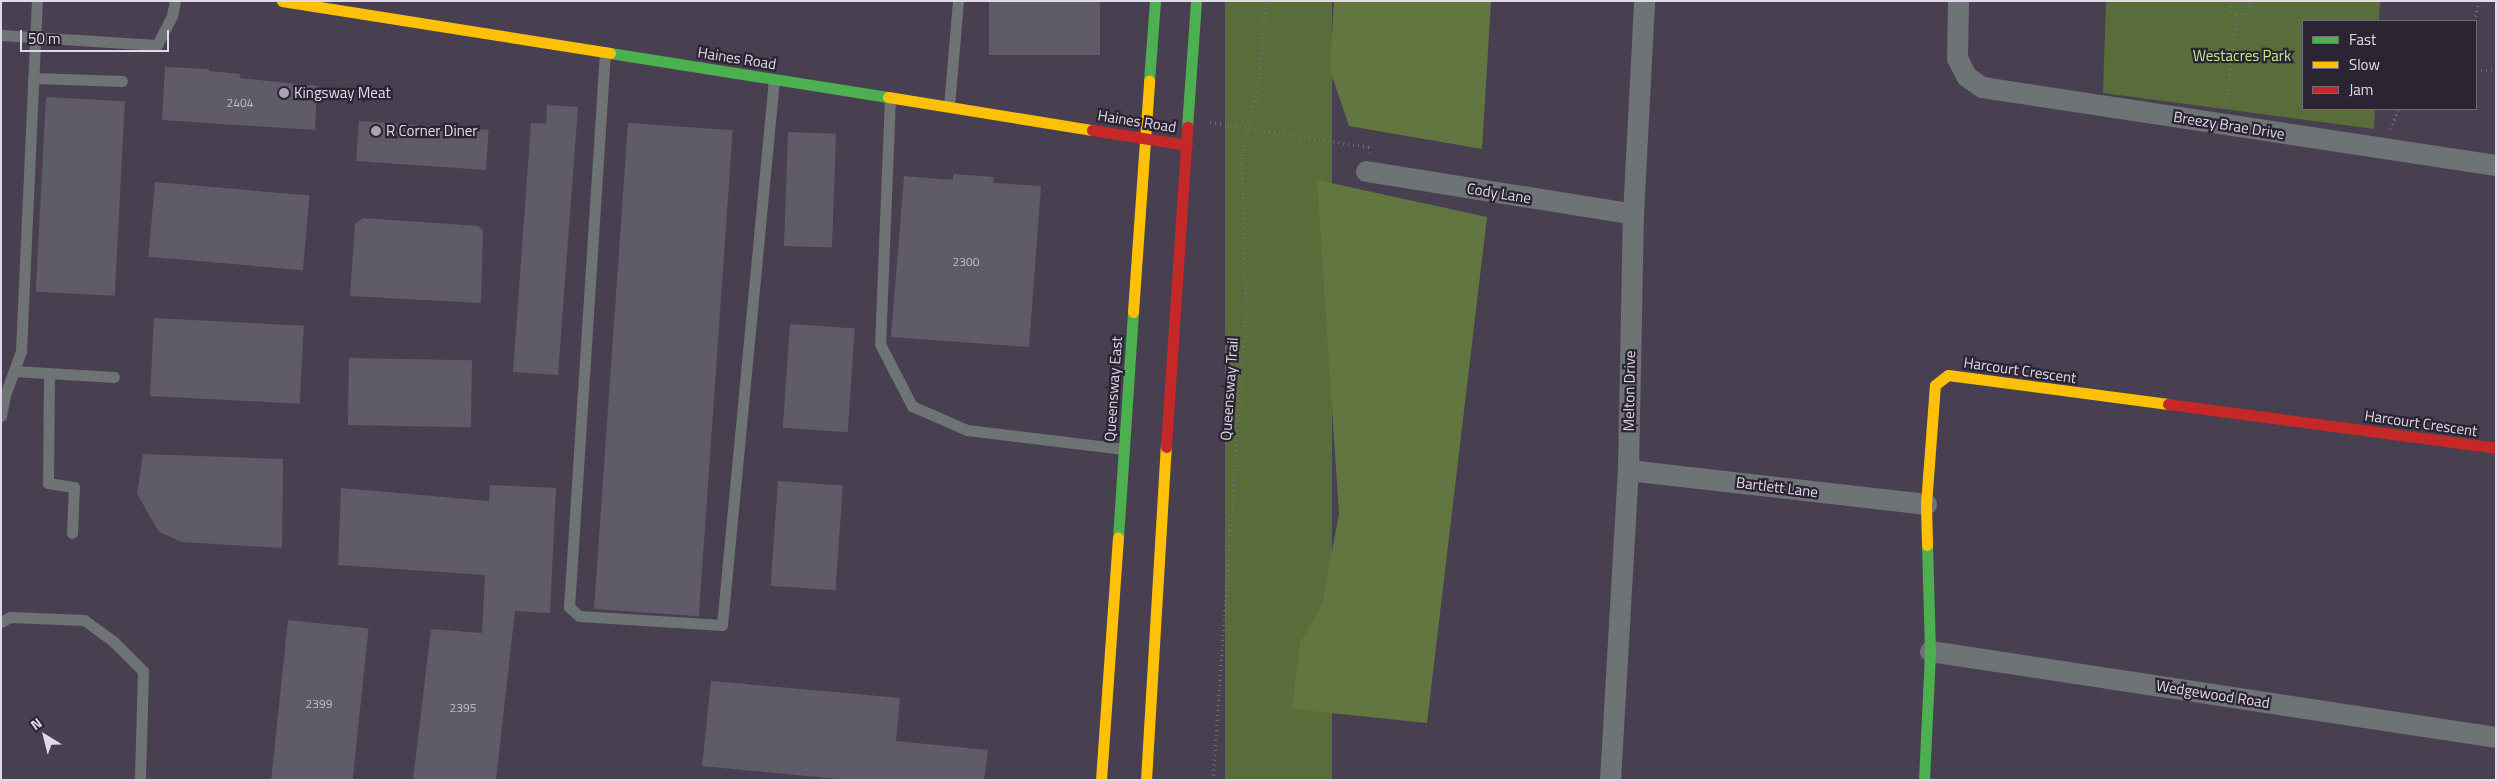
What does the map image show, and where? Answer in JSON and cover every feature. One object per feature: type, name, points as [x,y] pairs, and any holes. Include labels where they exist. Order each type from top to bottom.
[{"type":"street","name":"Haines Road","points":[[282,1],[308,3],[1187,145]]},
{"type":"street","name":"Queensway East","points":[[1101,780],[1154,1]]},
{"type":"street","points":[[1146,780],[1164,469],[1196,1]]},
{"type":"street","name":"Melton Drive","points":[[1610,780],[1628,470],[1633,214],[1644,1]]},
{"type":"street","name":"Breezy Brae Drive","points":[[1958,1],[1957,58],[1966,76],[1982,87],[2496,165]]},
{"type":"street","name":"Cody Lane","points":[[1366,172],[1633,214]]},
{"type":"street","name":"Harcourt Crescent","points":[[1924,780],[1930,651],[1926,504],[1935,385],[1948,375],[2496,448]]},
{"type":"street","name":"Bartlett Lane","points":[[1628,470],[1926,504]]},
{"type":"street","name":"Wedgewood Road","points":[[1930,651],[2496,737]]},
{"type":"lane","points":[[1,416],[5,395],[22,351],[37,1]]},
{"type":"lane","points":[[1,35],[157,45],[172,15],[174,1]]},
{"type":"lane","points":[[948,106],[958,1]]},
{"type":"lane","points":[[605,52],[569,607],[579,616],[722,625],[774,79]]},
{"type":"lane","points":[[33,78],[122,81]]},
{"type":"lane","points":[[890,97],[880,344],[912,406],[967,430],[1124,449]]},
{"type":"lane","points":[[14,371],[114,377]]},
{"type":"lane","points":[[49,373],[48,483],[74,487],[72,533]]},
{"type":"lane","points":[[1,622],[10,617],[84,620],[114,642],[143,671],[140,780]]},
{"type":"path","name":"Queensway Trail","points":[[1213,780],[1246,313],[1242,155],[1260,75],[1266,1]]},
{"type":"path","points":[[2230,1],[2231,11],[2236,15],[2246,14],[2250,7],[2248,1]]},
{"type":"path","points":[[2474,20],[2479,1]]},
{"type":"path","points":[[2224,123],[2236,15]]},
{"type":"path","points":[[2477,72],[2496,70]]},
{"type":"path","points":[[1202,120],[1369,147],[1366,172]]},
{"type":"green space","points":[[1225,1],[1332,1],[1332,780],[1225,780]]},
{"type":"green space","points":[[1334,1],[1491,1],[1482,149],[1349,126],[1330,70]]},
{"type":"green space","name":"Westacres Park","points":[[2106,1],[2380,1],[2379,20],[2302,20],[2302,110],[2375,110],[2374,129],[2103,93]]},
{"type":"green space","points":[[1317,180],[1487,217],[1427,723],[1292,709],[1300,643],[1322,605],[1339,514]]},
{"type":"building","points":[[989,1],[1100,1],[1100,55],[989,55]]},
{"type":"building","points":[[165,67],[209,69],[209,71],[240,74],[240,78],[317,86],[315,130],[162,120]]},
{"type":"building","points":[[46,97],[125,101],[115,296],[36,292]]},
{"type":"building","points":[[547,105],[578,107],[558,375],[513,372],[531,123],[546,124]]},
{"type":"building","points":[[359,121],[489,130],[486,170],[356,161]]},
{"type":"building","points":[[628,123],[733,130],[699,616],[594,609]]},
{"type":"building","points":[[788,132],[836,134],[832,248],[784,246]]},
{"type":"building","points":[[953,174],[994,177],[993,183],[1041,186],[1029,347],[891,337],[904,176],[953,180]]},
{"type":"building","points":[[155,182],[309,196],[303,270],[148,257]]},
{"type":"building","points":[[363,218],[478,226],[483,230],[481,303],[350,296],[355,224]]},
{"type":"building","points":[[154,318],[304,326],[300,404],[150,396]]},
{"type":"building","points":[[790,324],[855,329],[848,432],[783,428]]},
{"type":"building","points":[[349,358],[472,360],[471,427],[348,425]]},
{"type":"building","points":[[143,454],[283,459],[282,548],[182,542],[159,532],[137,494]]},
{"type":"building","points":[[778,481],[843,486],[836,590],[771,586]]},
{"type":"building","points":[[490,485],[556,488],[550,613],[515,611],[496,780],[413,780],[431,629],[482,633],[485,575],[338,565],[341,488],[489,501]]},
{"type":"building","points":[[288,620],[369,628],[353,780],[271,780]]},
{"type":"building","points":[[711,681],[900,698],[896,741],[988,750],[984,780],[849,780],[702,766]]},
{"type":"traffic: fast","points":[[1149,81],[1155,1]]},
{"type":"traffic: fast","points":[[1187,127],[1196,1]]},
{"type":"traffic: fast","points":[[610,53],[888,97]]},
{"type":"traffic: fast","points":[[1118,538],[1133,312]]},
{"type":"traffic: fast","points":[[1924,780],[1930,651],[1927,545]]},
{"type":"traffic: slow","points":[[282,1],[610,53]]},
{"type":"traffic: slow","points":[[1133,312],[1149,81]]},
{"type":"traffic: slow","points":[[888,97],[1092,130]]},
{"type":"traffic: slow","points":[[1927,545],[1926,504],[1935,385],[1948,375],[2168,404]]},
{"type":"traffic: slow","points":[[1146,780],[1166,447]]},
{"type":"traffic: slow","points":[[1101,780],[1118,538]]},
{"type":"traffic: jam","points":[[1166,447],[1187,127]]},
{"type":"traffic: jam","points":[[1092,130],[1187,145]]},
{"type":"traffic: jam","points":[[2168,404],[2496,448]]},
{"type":"place","name":"Kingsway Meat","points":[[284,93]]},
{"type":"place","name":"R Corner Diner","points":[[376,131]]}]
